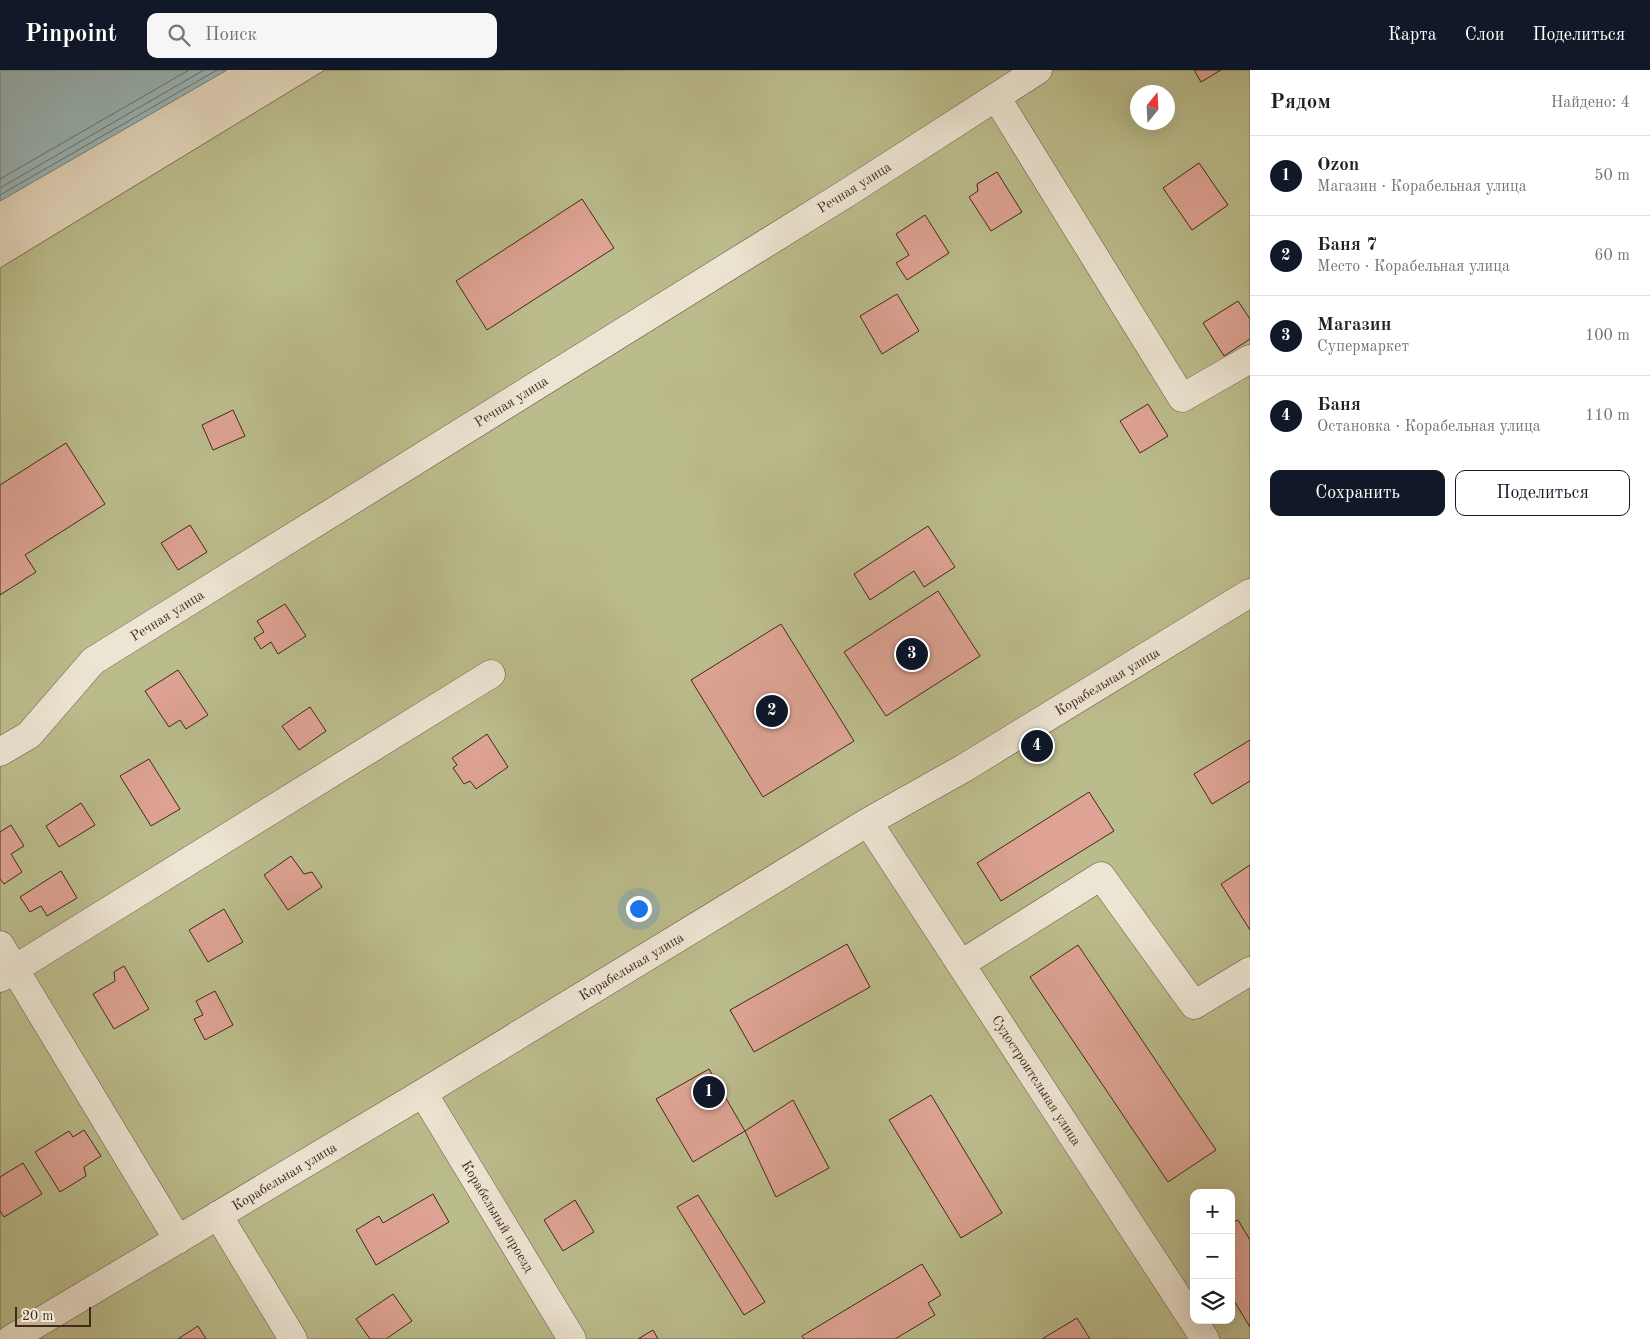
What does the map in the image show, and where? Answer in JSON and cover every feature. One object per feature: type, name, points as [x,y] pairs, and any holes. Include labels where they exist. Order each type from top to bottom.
[{"type":"street","name":"Речная улица","points":[[0,752],[29,735],[93,661],[850,190],[1038,70]]},
{"type":"street","points":[[996,97],[1182,398],[1250,359]]},
{"type":"street","name":"Корабельная улица","points":[[11,1339],[218,1216],[868,822],[964,768],[1250,593]]},
{"type":"street","points":[[7,973],[491,674]]},
{"type":"street","name":"Судостроительная улица","points":[[868,822],[1205,1339]]},
{"type":"street","points":[[961,964],[1100,876],[1194,1005],[1250,971]]},
{"type":"street","points":[[0,945],[7,973],[178,1240]]},
{"type":"street","name":"Корабельный проезд","points":[[423,1092],[572,1339]]},
{"type":"street","points":[[218,1216],[293,1339]]},
{"type":"green space","points":[[325,70],[1250,70],[1250,1339],[0,1339],[0,268]]},
{"type":"water","points":[[0,70],[227,70],[0,201]]},
{"type":"building","points":[[1194,70],[1221,70],[1201,82]]},
{"type":"building","points":[[1199,163],[1228,205],[1192,230],[1163,188]]},
{"type":"building","points":[[997,172],[1022,212],[991,231],[969,197],[978,191],[977,184]]},
{"type":"building","points":[[582,199],[614,248],[487,330],[456,281]]},
{"type":"building","points":[[925,215],[949,253],[907,280],[896,263],[909,255],[896,234]]},
{"type":"building","points":[[897,294],[919,331],[882,354],[860,316]]},
{"type":"building","points":[[1238,301],[1250,319],[1250,339],[1224,356],[1203,323]]},
{"type":"building","points":[[1148,404],[1168,436],[1140,453],[1120,421]]},
{"type":"building","points":[[233,410],[245,436],[213,450],[202,425]]},
{"type":"building","points":[[66,443],[105,504],[25,555],[36,572],[0,595],[0,485]]},
{"type":"building","points":[[190,525],[207,552],[178,570],[161,543]]},
{"type":"building","points":[[928,526],[955,567],[924,587],[914,571],[870,600],[854,574]]},
{"type":"building","points":[[938,591],[980,656],[886,716],[844,652]]},
{"type":"building","points":[[285,604],[306,636],[278,654],[271,642],[261,649],[254,638],[264,632],[257,621]]},
{"type":"building","points":[[781,624],[854,741],[763,797],[691,680]]},
{"type":"building","points":[[178,670],[208,715],[186,729],[180,720],[169,727],[145,691]]},
{"type":"building","points":[[310,707],[326,731],[299,750],[282,726]]},
{"type":"building","points":[[487,734],[508,767],[476,789],[470,781],[464,784],[453,768],[457,765],[452,758]]},
{"type":"building","points":[[1250,740],[1250,781],[1212,804],[1194,774]]},
{"type":"building","points":[[149,759],[180,809],[151,826],[120,776]]},
{"type":"building","points":[[1089,792],[1114,831],[1001,901],[977,863]]},
{"type":"building","points":[[81,803],[95,825],[59,847],[46,826]]},
{"type":"building","points":[[11,825],[24,846],[11,854],[22,872],[4,884],[0,879],[0,832]]},
{"type":"building","points":[[291,856],[304,874],[312,872],[322,887],[288,910],[264,875]]},
{"type":"building","points":[[1250,865],[1250,930],[1221,884]]},
{"type":"building","points":[[61,871],[77,898],[47,916],[41,906],[30,912],[20,897]]},
{"type":"building","points":[[224,909],[243,942],[208,962],[189,930]]},
{"type":"building","points":[[847,944],[870,987],[754,1052],[730,1010]]},
{"type":"building","points":[[1078,945],[1216,1150],[1168,1182],[1030,977]]},
{"type":"building","points":[[124,966],[149,1009],[114,1029],[93,994],[115,981],[114,972]]},
{"type":"building","points":[[215,991],[233,1025],[205,1040],[194,1019],[203,1015],[196,1001]]},
{"type":"building","points":[[709,1069],[745,1131],[693,1162],[656,1099]]},
{"type":"building","points":[[931,1095],[1002,1213],[961,1238],[889,1120]]},
{"type":"building","points":[[793,1100],[829,1168],[776,1197],[745,1131]]},
{"type":"building","points":[[84,1130],[101,1156],[84,1167],[86,1176],[60,1192],[35,1152],[69,1131],[73,1137]]},
{"type":"building","points":[[23,1163],[42,1194],[4,1217],[0,1211],[0,1177]]},
{"type":"building","points":[[433,1194],[449,1222],[376,1265],[356,1230],[379,1216],[383,1223]]},
{"type":"building","points":[[698,1195],[765,1302],[744,1315],[677,1207]]},
{"type":"building","points":[[575,1200],[594,1232],[563,1251],[544,1220]]},
{"type":"building","points":[[1238,1220],[1250,1240],[1250,1327],[1235,1303],[1235,1221]]},
{"type":"building","points":[[922,1264],[941,1295],[928,1303],[935,1315],[895,1339],[804,1339],[802,1336]]},
{"type":"building","points":[[393,1294],[412,1321],[386,1339],[370,1339],[356,1319]]},
{"type":"building","points":[[1077,1318],[1090,1339],[1042,1339]]},
{"type":"building","points":[[198,1326],[206,1339],[178,1339]]},
{"type":"building","points":[[653,1330],[658,1339],[638,1339]]},
{"type":"place","name":"Магазин","points":[[912,654]]},
{"type":"place","name":"Баня 7","points":[[772,711]]},
{"type":"place","name":"Баня","points":[[1037,746]]},
{"type":"place","name":"Ozon","points":[[709,1092]]}]
